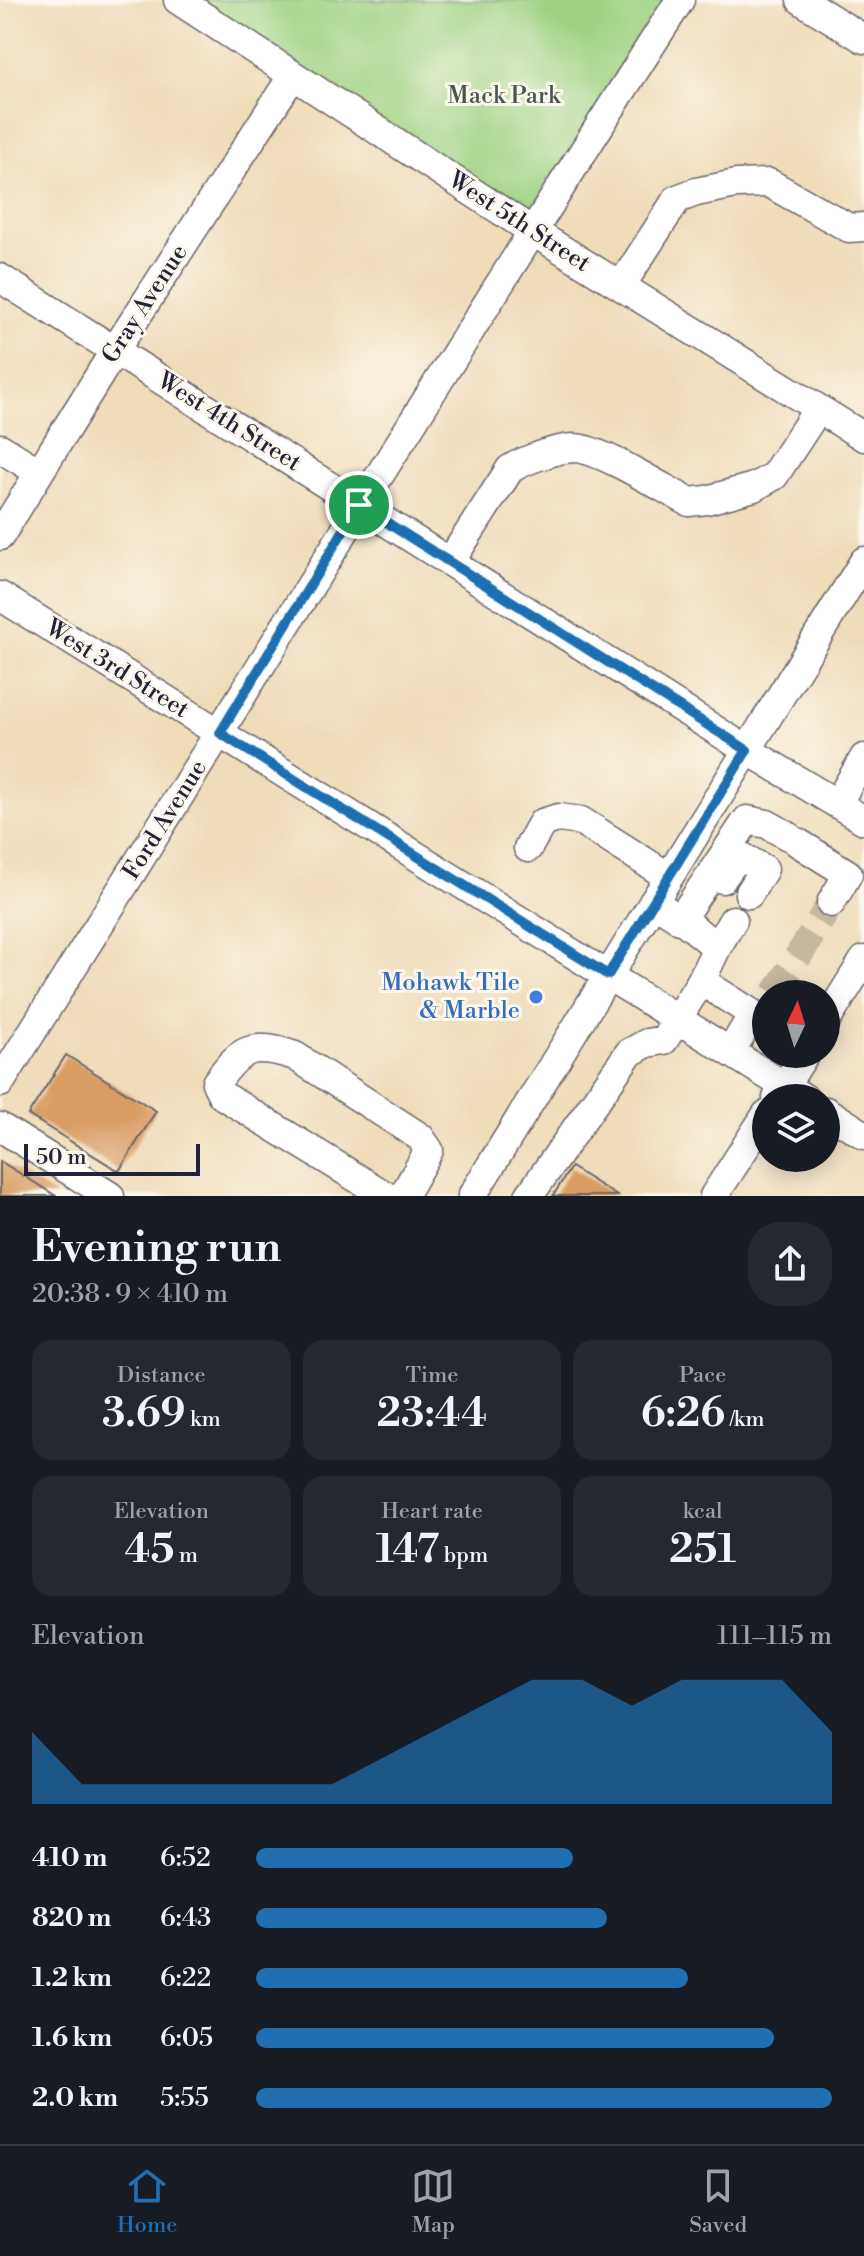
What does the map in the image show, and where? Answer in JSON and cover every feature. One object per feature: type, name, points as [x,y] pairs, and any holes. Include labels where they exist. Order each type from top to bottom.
[{"type":"street","name":"West 5th Street","points":[[178,0],[532,231],[864,437]]},
{"type":"street","name":"Ford Avenue","points":[[0,1083],[359,505],[680,0]]},
{"type":"street","points":[[801,0],[864,39]]},
{"type":"street","name":"Gray Avenue","points":[[0,536],[115,350],[293,75]]},
{"type":"street","points":[[621,286],[677,199],[696,192],[736,184],[769,183],[849,228],[864,227]]},
{"type":"street","name":"West 4th Street","points":[[0,278],[747,750],[864,820]]},
{"type":"street","points":[[450,562],[510,469],[525,460],[574,448],[594,452],[689,502],[707,500],[754,487],[774,476],[818,409]]},
{"type":"street","points":[[0,448],[39,472]]},
{"type":"street","points":[[472,1196],[864,561]]},
{"type":"street","name":"West 3rd Street","points":[[0,596],[731,1051],[776,1084]]},
{"type":"street","points":[[837,804],[864,758]]},
{"type":"street","points":[[528,848],[542,823],[558,818],[581,821],[669,877]]},
{"type":"street","points":[[687,910],[747,820],[767,824],[848,874],[831,903]]},
{"type":"street","points":[[687,910],[710,895],[739,855],[764,869],[749,894]]},
{"type":"street","points":[[653,902],[687,910],[717,947]]},
{"type":"street","points":[[529,1196],[629,1053],[647,1043],[664,1040],[701,981],[733,920]]},
{"type":"street","points":[[840,999],[864,960]]},
{"type":"street","points":[[701,981],[752,1006]]},
{"type":"street","points":[[731,1051],[752,1021]]},
{"type":"street","points":[[386,1196],[222,1095],[216,1083],[226,1069],[240,1054],[257,1048],[272,1048],[295,1056],[420,1137],[429,1150],[403,1196]]},
{"type":"street","points":[[840,1120],[864,1135]]},
{"type":"street","points":[[0,1127],[110,1196]]},
{"type":"street","points":[[714,1196],[752,1137]]},
{"type":"green space","name":"Mack Park","points":[[178,0],[680,0],[532,231]]},
{"type":"building","points":[[66,1055],[156,1111],[119,1171],[28,1115]]},
{"type":"building","points":[[0,1161],[56,1196],[0,1196]]},
{"type":"building","points":[[571,1167],[617,1196],[553,1196]]},
{"type":"tunnel","points":[[784,980],[831,903]]},
{"type":"place","name":"Mohawk Tile & Marble","points":[[536,997]]},
{"type":"route","points":[[359,505],[747,750],[608,975],[220,733],[359,505]]}]
